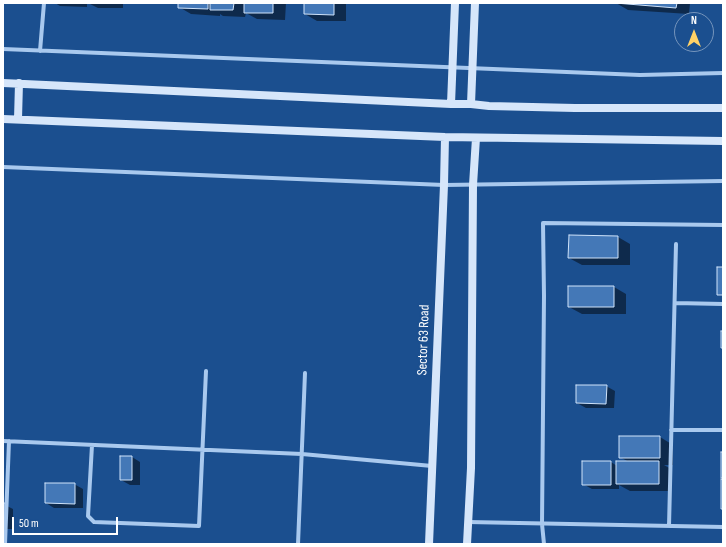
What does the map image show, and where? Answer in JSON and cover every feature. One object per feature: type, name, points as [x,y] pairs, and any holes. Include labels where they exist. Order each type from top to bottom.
[{"type":"street","points":[[40,51],[44,3]]},
{"type":"street","points":[[451,104],[456,3]]},
{"type":"street","points":[[471,104],[474,3]]},
{"type":"street","points":[[3,49],[640,75],[723,73]]},
{"type":"street","points":[[3,83],[489,106],[575,108],[723,108]]},
{"type":"street","points":[[18,119],[19,83]]},
{"type":"street","points":[[3,119],[476,138],[723,141]]},
{"type":"street","name":"Sector 63 Road","points":[[429,544],[445,137]]},
{"type":"street","points":[[467,544],[471,468],[473,185],[476,138]]},
{"type":"street","points":[[3,167],[444,185],[723,180]]},
{"type":"street","points":[[544,544],[542,524],[544,296],[543,223],[723,225]]},
{"type":"street","points":[[669,526],[676,244]]},
{"type":"street","points":[[675,303],[723,304]]},
{"type":"street","points":[[92,445],[88,516],[94,522],[199,526],[206,371]]},
{"type":"street","points":[[298,544],[305,373]]},
{"type":"street","points":[[671,430],[723,430]]},
{"type":"street","points":[[3,441],[302,454],[432,466]]},
{"type":"street","points":[[5,544],[9,441]]},
{"type":"street","points":[[468,522],[723,527]]},
{"type":"building","points":[[178,3],[208,3],[208,9],[178,8]]},
{"type":"building","points":[[210,3],[234,3],[233,10],[210,10]]},
{"type":"building","points":[[244,3],[273,3],[273,13],[244,13]]},
{"type":"building","points":[[304,3],[334,3],[334,15],[304,14]]},
{"type":"building","points":[[615,3],[677,3],[676,8]]},
{"type":"building","points":[[569,235],[618,236],[618,258],[568,258]]},
{"type":"building","points":[[717,267],[723,267],[723,295],[717,295]]},
{"type":"building","points":[[568,286],[614,286],[614,307],[568,307]]},
{"type":"building","points":[[721,331],[723,331],[723,348],[721,348]]},
{"type":"building","points":[[576,385],[607,385],[606,404],[576,403]]},
{"type":"building","points":[[619,436],[660,436],[660,458],[619,458]]},
{"type":"building","points":[[721,452],[723,452],[723,478],[721,478]]},
{"type":"building","points":[[120,456],[132,456],[132,480],[120,480]]},
{"type":"building","points":[[582,461],[611,461],[611,485],[582,485]]},
{"type":"building","points":[[616,461],[659,461],[659,484],[616,484]]},
{"type":"building","points":[[721,479],[723,480],[723,509],[721,509]]},
{"type":"building","points":[[45,483],[75,483],[75,504],[45,503]]},
{"type":"building","points":[[3,503],[5,503],[5,524],[3,524]]}]
